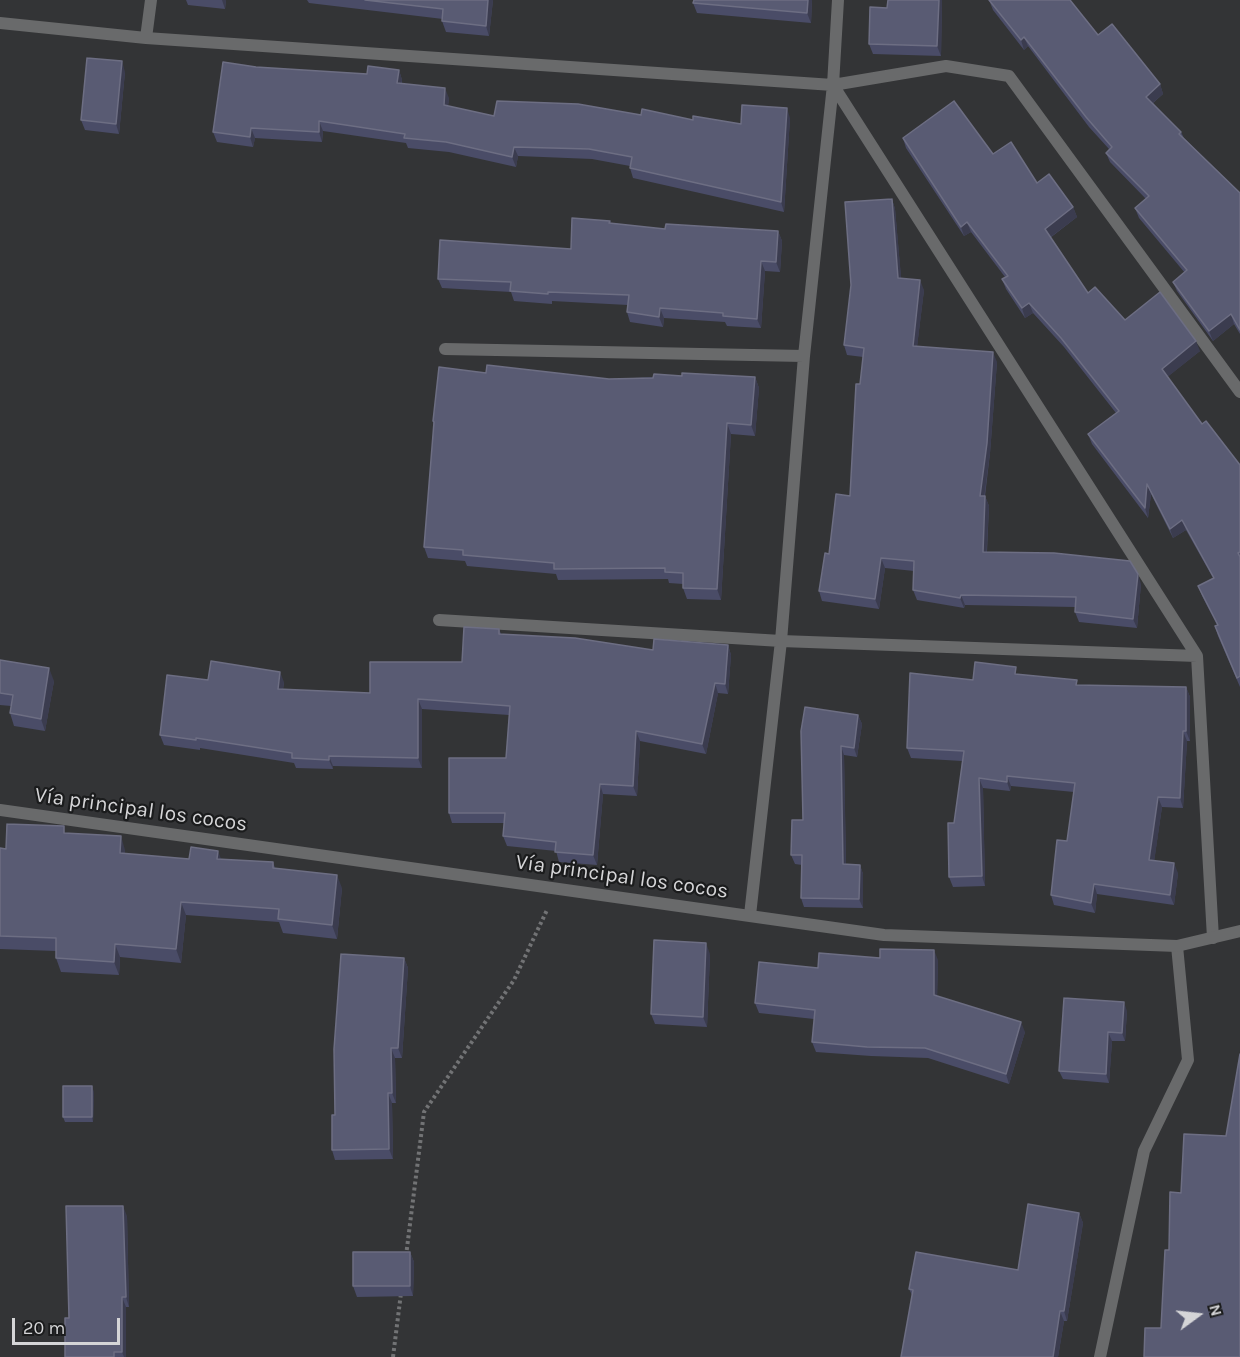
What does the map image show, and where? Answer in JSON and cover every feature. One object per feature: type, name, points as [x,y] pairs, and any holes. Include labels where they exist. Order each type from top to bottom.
[{"type":"street","points":[[146,39],[151,0]]},
{"type":"street","points":[[750,915],[781,641],[804,356],[833,85],[838,0]]},
{"type":"street","points":[[0,23],[146,39],[833,85],[946,66],[1009,76],[1240,392]]},
{"type":"street","points":[[833,85],[1197,656],[1213,938]]},
{"type":"street","points":[[445,349],[804,356]]},
{"type":"street","points":[[439,620],[781,641],[1197,656]]},
{"type":"street","name":"Vía principal los cocos","points":[[0,810],[884,935],[1177,946],[1240,931]]},
{"type":"street","points":[[1100,1357],[1144,1151],[1188,1060],[1177,946]]},
{"type":"path","points":[[405,1264],[424,1112],[514,980],[558,888]]},
{"type":"path","points":[[393,1357],[402,1287]]},
{"type":"building","points":[[365,0],[488,0],[486,26],[442,21],[443,9]]},
{"type":"building","points":[[694,0],[808,0],[807,13],[693,3]]},
{"type":"building","points":[[888,0],[939,0],[937,46],[869,44],[870,7],[887,8]]},
{"type":"building","points":[[989,0],[1070,0],[1098,35],[1112,24],[1160,84],[1146,97],[1181,132],[1179,134],[1240,193],[1240,330],[1231,314],[1209,331],[1173,282],[1187,270],[1135,208],[1149,196],[1106,153],[1112,147],[1024,37],[1021,40]]},
{"type":"building","points":[[87,58],[122,61],[116,124],[81,120]]},
{"type":"building","points":[[223,62],[256,67],[367,74],[368,66],[399,70],[397,83],[445,88],[444,105],[494,116],[497,101],[578,104],[641,115],[642,109],[693,120],[693,116],[741,124],[742,105],[787,108],[781,202],[630,168],[632,157],[589,149],[514,147],[512,157],[446,142],[404,138],[405,134],[319,121],[319,132],[251,128],[250,137],[213,132]]},
{"type":"building","points":[[954,101],[993,154],[1011,142],[1037,183],[1049,174],[1073,207],[1045,229],[1088,293],[1095,287],[1125,320],[1160,292],[1196,341],[1162,369],[1202,424],[1206,421],[1240,465],[1240,552],[1238,553],[1240,557],[1240,676],[1237,678],[1215,626],[1218,625],[1198,586],[1214,578],[1182,520],[1170,529],[1147,484],[1145,508],[1088,434],[1119,411],[1061,338],[1029,303],[1022,308],[1002,279],[1008,276],[967,222],[961,227],[903,138]]},
{"type":"building","points":[[892,199],[898,278],[920,280],[913,346],[993,352],[987,443],[980,496],[985,496],[983,552],[1054,553],[1130,561],[1138,574],[1133,619],[1075,612],[1076,597],[961,595],[960,598],[913,590],[914,561],[881,558],[875,599],[819,591],[825,553],[829,554],[836,494],[850,496],[856,384],[860,384],[864,348],[844,345],[851,285],[845,202]]},
{"type":"building","points":[[572,218],[665,229],[666,224],[778,231],[776,262],[761,261],[757,319],[723,316],[723,313],[660,308],[659,317],[627,312],[629,295],[510,291],[511,282],[438,279],[440,240],[571,249]]},
{"type":"building","points":[[487,365],[609,379],[653,378],[654,374],[682,376],[682,373],[755,377],[751,425],[727,423],[717,589],[683,588],[683,573],[665,572],[665,568],[554,569],[554,563],[463,555],[463,550],[424,547],[439,367],[486,373]]},
{"type":"building","points":[[464,627],[499,629],[499,634],[575,638],[653,650],[654,639],[728,645],[725,684],[715,683],[702,744],[636,731],[633,786],[600,784],[593,855],[555,852],[556,842],[503,836],[505,813],[449,813],[449,758],[506,758],[510,706],[418,699],[418,758],[329,756],[329,760],[292,758],[292,753],[196,738],[196,740],[160,735],[167,675],[208,680],[211,661],[280,672],[278,689],[370,693],[370,662],[462,662]]},
{"type":"building","points":[[0,660],[49,668],[41,719],[10,713],[13,695],[0,693]]},
{"type":"building","points":[[975,662],[1016,667],[1015,674],[1077,680],[1076,685],[1186,687],[1186,731],[1183,731],[1180,798],[1158,797],[1149,860],[1174,863],[1170,895],[1094,884],[1091,903],[1051,895],[1057,840],[1067,841],[1075,783],[1007,776],[1007,782],[979,778],[982,876],[949,877],[948,823],[954,823],[964,751],[907,748],[910,673],[973,680]]},
{"type":"building","points":[[805,707],[858,715],[854,748],[841,746],[843,864],[860,865],[859,899],[801,898],[802,855],[791,855],[792,820],[803,820],[801,731]]},
{"type":"building","points":[[7,824],[64,826],[64,833],[121,836],[120,853],[189,859],[191,847],[218,851],[217,859],[273,862],[273,868],[337,875],[332,925],[278,919],[279,909],[181,902],[176,949],[115,944],[114,962],[56,958],[56,938],[0,936],[0,848],[6,849]]},
{"type":"building","points":[[654,940],[706,943],[703,1017],[651,1014]]},
{"type":"building","points":[[880,949],[934,950],[934,995],[1021,1022],[1006,1074],[925,1048],[867,1047],[812,1042],[815,1010],[755,1003],[759,962],[818,968],[819,953],[880,958]]},
{"type":"building","points":[[341,954],[404,958],[398,1048],[391,1048],[392,1093],[388,1093],[389,1149],[332,1150],[332,1115],[335,1115],[334,1049]]},
{"type":"building","points":[[1064,998],[1124,1002],[1122,1033],[1108,1032],[1106,1074],[1059,1071]]},
{"type":"building","points":[[1240,1054],[1240,1357],[1144,1357],[1145,1328],[1161,1328],[1165,1250],[1169,1250],[1170,1192],[1181,1193],[1184,1134],[1226,1136]]},
{"type":"building","points":[[63,1086],[92,1086],[92,1117],[63,1117]]},
{"type":"building","points":[[1028,1204],[1079,1213],[1064,1311],[1060,1311],[1053,1357],[901,1357],[913,1290],[909,1289],[916,1252],[1018,1270]]},
{"type":"building","points":[[66,1206],[123,1206],[126,1297],[122,1297],[122,1352],[114,1352],[114,1357],[65,1357],[65,1318],[69,1318]]},
{"type":"building","points":[[353,1252],[410,1252],[410,1286],[353,1286]]}]
